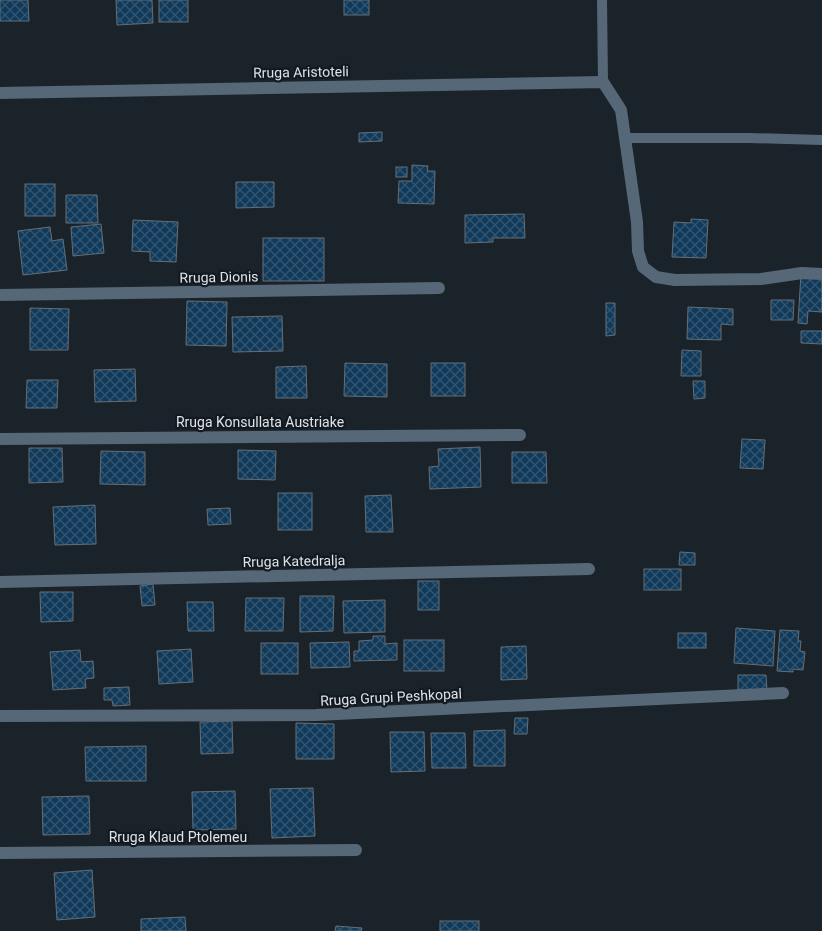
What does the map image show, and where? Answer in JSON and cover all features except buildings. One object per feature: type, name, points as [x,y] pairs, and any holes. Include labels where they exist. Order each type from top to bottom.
[{"type":"street","name":"Rruga Aristoteli","points":[[0,93],[604,82]]},
{"type":"street","points":[[604,82],[622,110],[637,222],[638,251],[644,267],[656,277],[675,280],[761,279],[802,273],[822,274]]},
{"type":"street","name":"Rruga Dionis","points":[[0,296],[439,288]]},
{"type":"street","name":"Rruga Konsullata Austriake","points":[[0,438],[520,435]]},
{"type":"street","name":"Rruga Katedralja","points":[[0,582],[589,569]]},
{"type":"street","name":"Rruga Grupi Peshkopal","points":[[0,716],[316,716],[783,693]]},
{"type":"street","name":"Rruga Klaud Ptolemeu","points":[[0,853],[356,850]]},
{"type":"lane","points":[[602,0],[604,82]]},
{"type":"lane","points":[[626,138],[822,140]]}]
